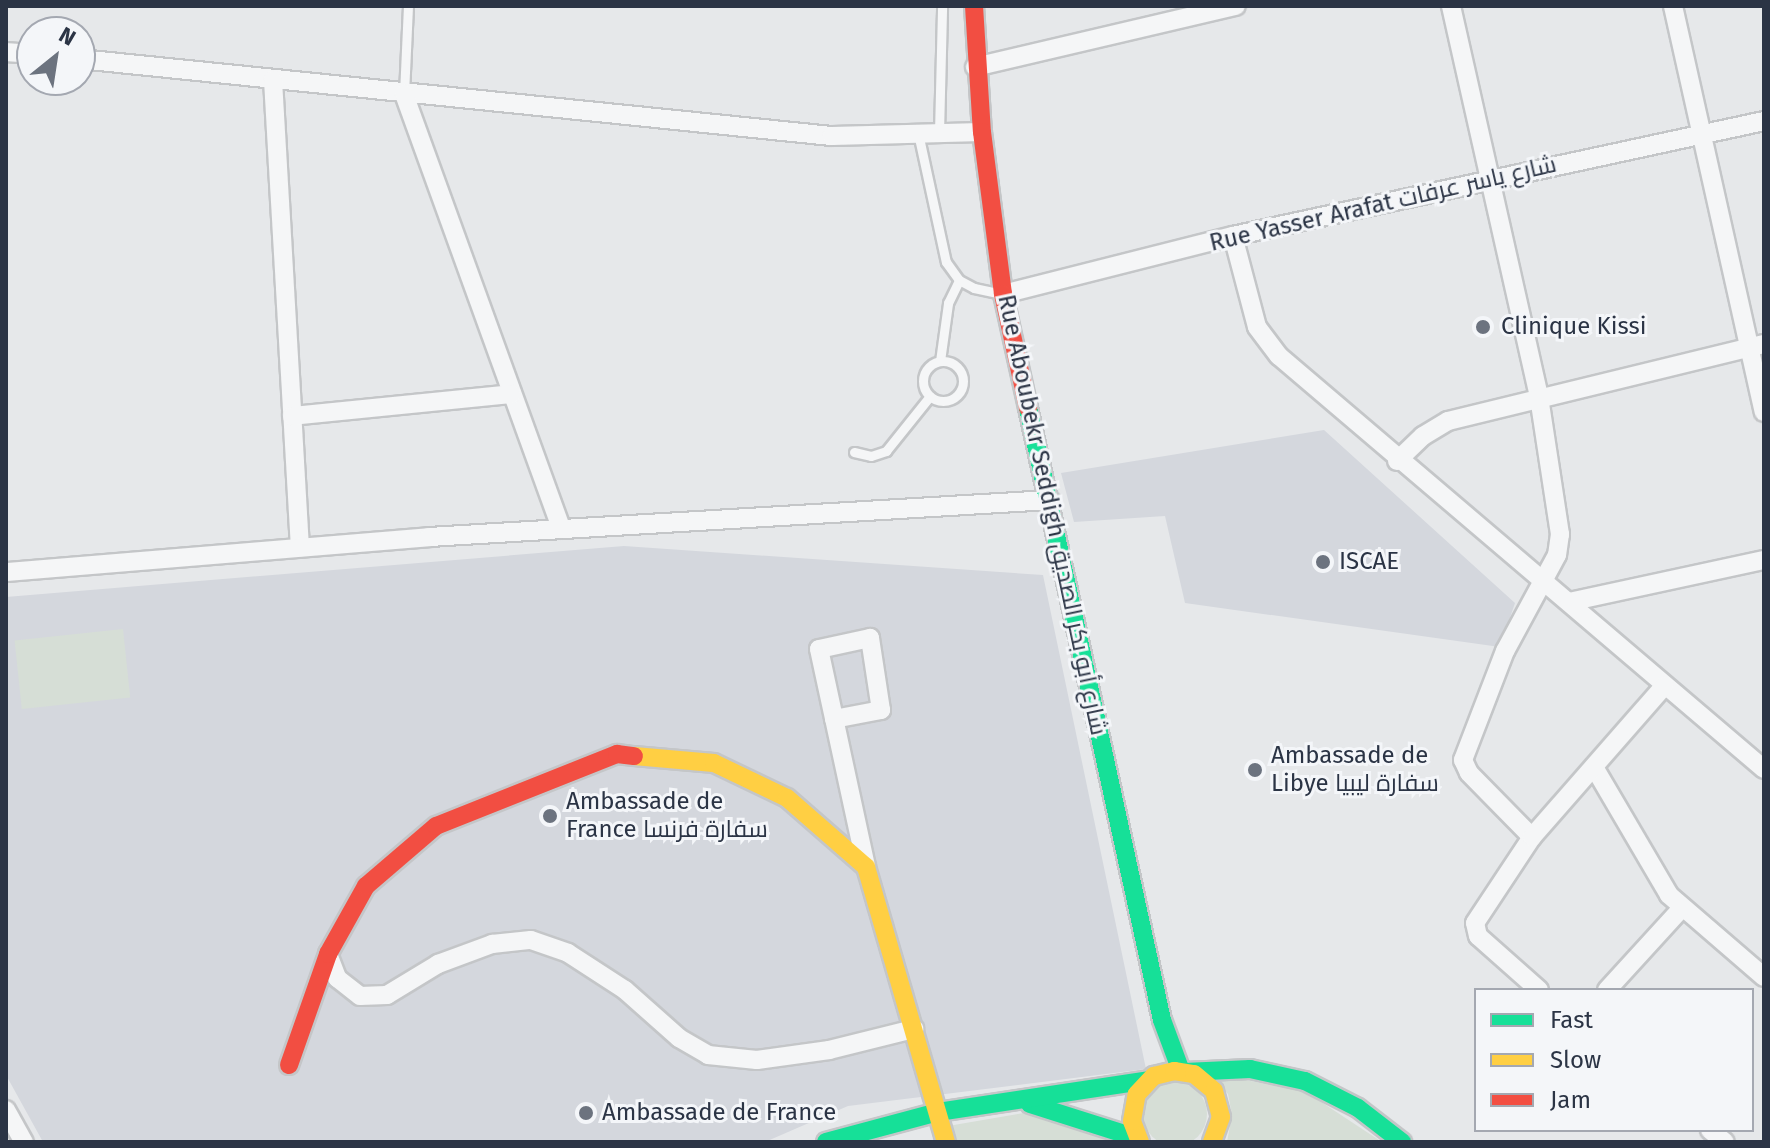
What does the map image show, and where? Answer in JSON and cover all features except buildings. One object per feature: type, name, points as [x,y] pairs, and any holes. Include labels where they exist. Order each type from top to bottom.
[{"type":"street","name":"Rue Aboubekr Seddigh شارع أبو بكر الصديق","points":[[974,6],[975,67],[1003,294],[1162,1020],[1183,1071]]},
{"type":"street","points":[[975,67],[1183,11],[1236,6]]},
{"type":"street","points":[[1451,6],[1539,397],[1560,534],[1557,555],[1498,666],[1463,760],[1469,773],[1532,837]]},
{"type":"street","points":[[1673,6],[1757,345],[1764,412]]},
{"type":"street","points":[[96,61],[832,136],[982,132]]},
{"type":"street","points":[[273,80],[300,547]]},
{"type":"street","points":[[404,94],[561,528]]},
{"type":"street","name":"Rue Yasser Arafat شارع ياسر عرفات","points":[[1003,294],[1233,236],[1764,121]]},
{"type":"street","points":[[1233,236],[1263,339],[1397,461],[1569,602],[1764,769]]},
{"type":"street","points":[[1397,461],[1423,436],[1448,421],[1757,345]]},
{"type":"street","points":[[292,416],[512,394]]},
{"type":"street","points":[[6,572],[561,528],[1050,500]]},
{"type":"street","points":[[1569,602],[1764,560]]},
{"type":"street","points":[[834,719],[881,710],[870,638],[819,649],[834,719],[866,867],[946,1142]]},
{"type":"street","points":[[1537,988],[1474,928],[1532,837],[1664,686]]},
{"type":"street","points":[[289,1065],[328,954],[366,886],[436,826],[617,754],[714,763],[787,798],[866,867]]},
{"type":"street","points":[[1594,767],[1657,879],[1681,909],[1764,977]]},
{"type":"street","points":[[1609,988],[1681,909]]},
{"type":"street","points":[[328,954],[337,978],[360,996],[387,995],[438,964],[492,944],[531,940],[568,953],[614,982],[679,1038],[708,1055],[757,1060],[829,1050],[914,1029]]},
{"type":"street","name":"Rue Aboubekr Seddigh شارع أبو بكر الصديق","points":[[1154,1077],[1162,1020]]},
{"type":"street","points":[[826,1142],[938,1112],[1183,1071],[1250,1069],[1305,1081],[1358,1108],[1402,1142]]},
{"type":"street","points":[[1183,1071],[1202,1079],[1218,1099],[1220,1125],[1212,1142]]},
{"type":"street","points":[[1139,1140],[1131,1111],[1154,1077]]},
{"type":"street","points":[[1016,1101],[1139,1140]]},
{"type":"lane","points":[[404,94],[408,6]]},
{"type":"lane","points":[[939,133],[942,6]]},
{"type":"lane","points":[[918,133],[946,262],[959,280],[1003,294]]},
{"type":"lane","points":[[940,361],[956,366],[963,382],[947,401],[930,396],[924,389],[925,371],[940,361],[948,303],[959,280]]},
{"type":"lane","points":[[854,452],[871,456],[886,451],[930,396]]},
{"type":"shaded area","name":"ISCAE","points":[[1324,430],[1515,603],[1500,647],[1185,603],[1165,516],[1074,522],[1061,473]]},
{"type":"shaded area","name":"Ambassade de France سفارة فرنسا","points":[[624,546],[1043,575],[1146,1069],[848,1106],[765,1142],[43,1142],[6,1075],[6,597]]},
{"type":"shaded area","points":[[123,629],[130,698],[22,709],[15,640]]},
{"type":"shaded area","points":[[1236,1078],[1306,1092],[1382,1142],[1227,1142],[1232,1115],[1228,1094],[1215,1080]]},
{"type":"shaded area","points":[[1169,1082],[1181,1082],[1198,1091],[1205,1102],[1205,1126],[1198,1137],[1181,1146],[1169,1146],[1157,1141],[1148,1132],[1143,1120],[1143,1108],[1148,1096],[1157,1087]]},
{"type":"shaded area","points":[[1024,1113],[1126,1142],[951,1142],[948,1126]]},
{"type":"traffic: fast","points":[[1028,408],[1162,1020],[1181,1071]]},
{"type":"traffic: fast","points":[[1185,1072],[1250,1069],[1305,1081],[1358,1108],[1402,1142]]},
{"type":"traffic: fast","points":[[826,1142],[938,1112],[1149,1080]]},
{"type":"traffic: fast","points":[[1030,1104],[1137,1138]]},
{"type":"traffic: slow","points":[[634,756],[714,763],[787,798],[866,867],[946,1142]]},
{"type":"traffic: slow","points":[[1140,1142],[1132,1121],[1137,1094],[1154,1076],[1174,1071],[1194,1074],[1214,1091],[1221,1117],[1212,1142]]},
{"type":"traffic: jam","points":[[974,6],[982,132],[1003,294],[1028,408]]},
{"type":"traffic: jam","points":[[289,1065],[328,954],[366,886],[436,826],[617,754],[634,756]]},
{"type":"place","name":"Clinique Kissi","points":[[1483,327]]},
{"type":"place","name":"ISCAE","points":[[1323,562]]},
{"type":"place","name":"Ambassade de Libye سفارة ليبيا","points":[[1255,770]]},
{"type":"place","name":"Ambassade de France سفارة فرنسا","points":[[550,816]]},
{"type":"place","name":"Ambassade de France","points":[[586,1113]]}]
